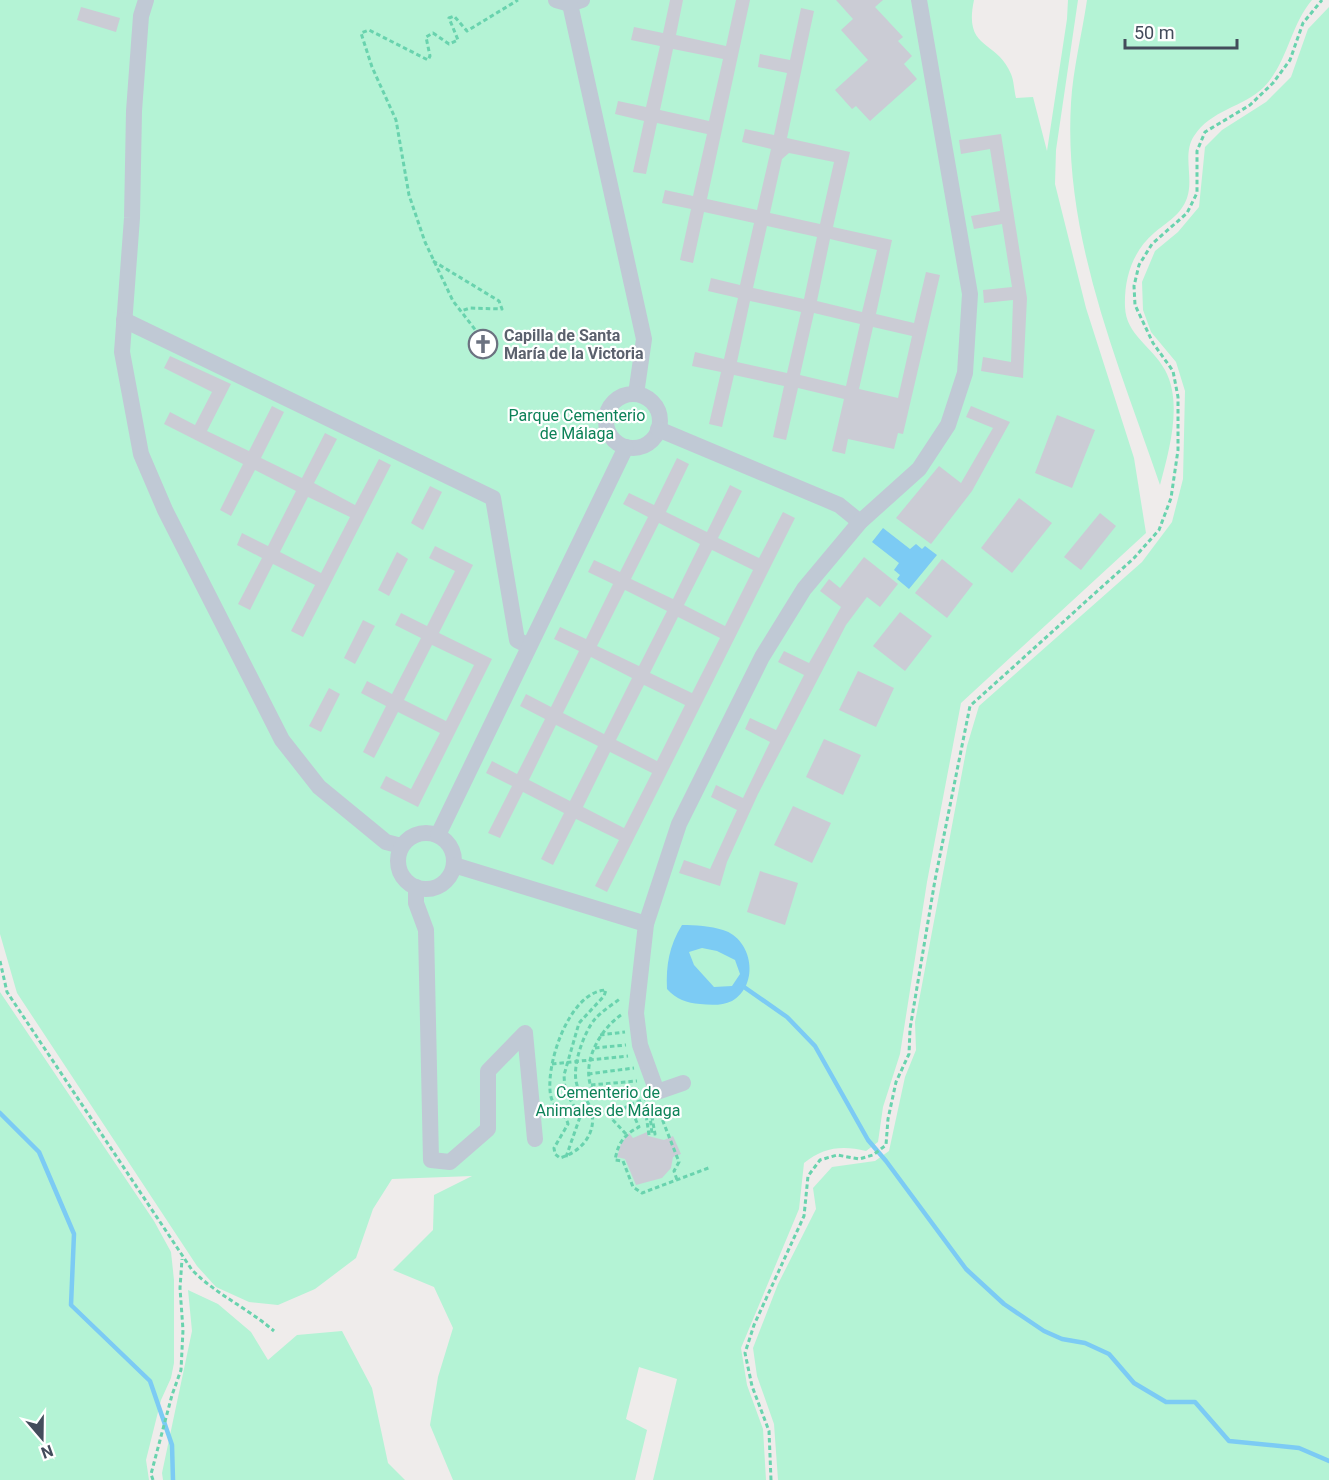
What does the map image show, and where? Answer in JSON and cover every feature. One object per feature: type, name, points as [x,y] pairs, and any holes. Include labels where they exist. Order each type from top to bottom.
[{"type":"lane","points":[[146,0],[141,16],[134,111],[132,218],[122,352],[141,454],[165,510],[282,740],[319,787],[386,842],[401,846]]},
{"type":"lane","points":[[683,1083],[657,1092],[640,1045],[636,1013],[646,924],[679,824],[762,657],[804,589],[860,522],[919,469],[948,425],[965,373],[970,294],[919,0]]},
{"type":"lane","points":[[569,1],[644,339],[636,394]]},
{"type":"lane","points":[[124,320],[493,498],[517,640],[529,646]]},
{"type":"lane","points":[[636,394],[647,398],[656,406],[660,417],[658,429],[646,444],[626,447],[603,437],[608,410],[614,400],[624,395],[636,394]]},
{"type":"lane","points":[[658,429],[839,506],[860,522]]},
{"type":"lane","points":[[438,835],[529,646],[551,588],[604,482],[626,447]]},
{"type":"lane","points":[[424,832],[438,835],[448,842],[453,853],[454,865],[449,877],[440,885],[428,889],[416,887],[406,880],[399,870],[398,858],[401,846],[411,837],[424,832]]},
{"type":"lane","points":[[454,865],[646,924]]},
{"type":"lane","points":[[416,887],[416,903],[426,930],[431,1160],[450,1162],[488,1129],[488,1071],[525,1033],[535,1139]]},
{"type":"path","points":[[487,338],[477,332],[461,311],[444,286],[433,260],[409,195],[396,120],[372,67],[361,33],[369,30],[428,60],[430,56],[426,37],[433,33],[449,45],[458,40],[449,18],[454,16],[467,31],[518,0]]},
{"type":"path","points":[[771,1480],[769,1431],[752,1386],[745,1353],[753,1325],[804,1216],[808,1176],[820,1160],[837,1155],[859,1159],[873,1155],[886,1145],[896,1082],[909,1054],[910,1029],[935,880],[970,706],[1134,558],[1159,530],[1171,498],[1178,450],[1178,397],[1173,371],[1153,343],[1135,305],[1134,286],[1139,265],[1152,244],[1187,213],[1197,193],[1197,151],[1206,132],[1250,105],[1273,83],[1290,60],[1303,23],[1322,0]]},
{"type":"path","points":[[433,260],[499,301],[502,309],[470,308],[461,311]]},
{"type":"path","points":[[0,961],[7,992],[183,1257],[212,1290],[249,1310],[274,1331]]},
{"type":"path","points":[[566,1157],[580,1117],[565,1090],[567,1062],[579,1023],[604,996],[606,990],[586,1000],[560,1034],[549,1082],[552,1100],[566,1117],[568,1124],[554,1148],[555,1154],[560,1158],[566,1157],[584,1145],[591,1130],[591,1108],[577,1086],[578,1061],[584,1040],[595,1019],[615,1002]]},
{"type":"path","points":[[626,1011],[608,1023],[600,1035],[588,1074],[595,1095],[644,1089]]},
{"type":"path","points":[[600,1035],[626,1032]]},
{"type":"path","points":[[595,1048],[629,1045]]},
{"type":"path","points":[[552,1064],[631,1056]]},
{"type":"path","points":[[588,1074],[635,1068]]},
{"type":"path","points":[[591,1085],[640,1080]]},
{"type":"path","points":[[655,1099],[679,1162],[674,1171],[677,1180]]},
{"type":"path","points":[[626,1134],[611,1118],[628,1106],[648,1100],[653,1113],[655,1134],[652,1134],[650,1115],[646,1115],[649,1135]]},
{"type":"path","points":[[628,1106],[639,1128],[626,1134],[617,1148],[615,1160],[623,1161],[633,1188],[642,1193],[711,1167]]},
{"type":"path","points":[[153,1480],[151,1474],[181,1370],[183,1330],[180,1288],[183,1257]]},
{"type":"green space","name":"Parque Cementerio de Málaga","points":[[0,0],[974,0],[972,16],[973,28],[977,37],[1005,63],[1012,77],[1016,98],[1033,97],[1047,151],[1068,0],[1078,0],[1056,150],[1055,184],[1086,308],[1134,458],[1146,533],[961,703],[927,882],[900,1054],[883,1107],[878,1142],[866,1151],[841,1148],[826,1151],[804,1163],[799,1209],[741,1348],[747,1385],[763,1429],[766,1480],[653,1480],[677,1379],[639,1367],[626,1419],[647,1430],[635,1480],[453,1480],[430,1425],[438,1377],[453,1328],[434,1287],[393,1270],[433,1230],[434,1195],[472,1176],[392,1179],[373,1209],[356,1258],[315,1289],[278,1305],[249,1302],[216,1287],[197,1266],[17,993],[0,934]]},
{"type":"green space","points":[[1087,0],[1312,0],[1299,21],[1279,67],[1264,87],[1256,94],[1209,120],[1194,136],[1188,158],[1187,198],[1173,218],[1146,240],[1135,257],[1128,276],[1125,297],[1126,317],[1135,333],[1165,370],[1173,397],[1173,427],[1160,485],[1097,298],[1076,202],[1071,153],[1071,103]]},
{"type":"green space","points":[[1329,7],[1329,1480],[778,1480],[774,1424],[757,1376],[753,1348],[778,1284],[816,1209],[813,1188],[832,1167],[875,1161],[889,1151],[905,1077],[916,1050],[915,1022],[967,746],[979,706],[1142,562],[1172,522],[1183,479],[1185,391],[1176,362],[1151,332],[1143,310],[1142,282],[1155,251],[1178,232],[1199,207],[1205,147],[1222,130],[1266,102],[1291,77],[1308,29]]},
{"type":"green space","points":[[0,992],[154,1221],[171,1252],[174,1280],[174,1363],[171,1378],[161,1400],[146,1460],[149,1480],[0,1480]]},
{"type":"green space","points":[[188,1290],[218,1304],[251,1332],[268,1360],[297,1335],[342,1331],[372,1388],[388,1463],[405,1480],[163,1480],[162,1473],[192,1331]]},
{"type":"water","points":[[883,528],[910,549],[916,544],[922,549],[925,546],[937,555],[909,589],[897,579],[900,575],[894,570],[899,563],[872,542]]},
{"type":"water","points":[[682,925],[692,925],[723,930],[733,935],[741,943],[749,963],[747,984],[741,994],[728,1003],[712,1005],[686,1001],[670,992],[667,989],[668,964],[671,948]],"holes":[[[702,948],[717,951],[735,960],[740,974],[732,986],[714,987],[694,965],[689,952]]]},
{"type":"building","points":[[670,0],[683,0],[676,35],[726,46],[736,0],[750,0],[707,199],[757,210],[771,149],[742,142],[745,129],[774,135],[787,73],[758,67],[760,54],[790,60],[801,8],[814,11],[787,138],[850,152],[833,227],[892,240],[876,314],[914,323],[926,272],[940,275],[903,434],[898,433],[894,449],[848,439],[845,454],[832,451],[844,399],[798,388],[786,440],[773,437],[784,386],[734,375],[722,427],[709,424],[721,372],[692,366],[695,352],[724,359],[738,298],[708,291],[711,278],[740,285],[754,223],[704,212],[693,263],[680,260],[691,209],[662,203],[665,190],[693,196],[707,134],[657,123],[646,174],[633,172],[644,121],[615,114],[618,101],[646,107],[660,46],[631,40],[634,27],[663,33]],"holes":[[[673,49],[723,59],[709,121],[660,110]],[[789,153],[834,162],[820,224],[770,213],[782,159]],[[767,226],[817,237],[804,299],[753,288]],[[830,239],[877,250],[862,312],[817,301]],[[750,301],[801,312],[787,373],[737,362]],[[814,313],[860,324],[846,386],[800,375]],[[873,327],[912,336],[898,398],[859,389]]]},
{"type":"building","points":[[836,0],[883,0],[875,7],[903,37],[898,41],[912,56],[904,64],[917,79],[870,121],[856,106],[852,109],[835,90],[868,60],[841,30],[853,19]]},
{"type":"building","points":[[81,7],[120,18],[116,32],[77,20]]},
{"type":"building","points":[[1001,134],[1027,298],[1023,378],[981,371],[983,357],[1011,362],[1013,300],[984,303],[983,290],[1012,287],[1002,224],[974,229],[971,216],[1000,211],[990,149],[961,154],[959,140]]},
{"type":"building","points":[[170,356],[231,384],[207,431],[249,451],[272,406],[284,412],[261,458],[302,478],[325,433],[337,439],[314,483],[355,505],[379,459],[391,465],[303,637],[291,631],[315,585],[273,564],[250,610],[238,604],[262,558],[237,545],[242,533],[268,546],[296,491],[255,470],[231,516],[220,510],[243,464],[164,424],[170,412],[195,425],[212,392],[164,368]],"holes":[[[308,497],[350,517],[321,573],[280,552]]]},
{"type":"building","points":[[971,406],[1010,422],[972,491],[931,544],[896,518],[939,466],[961,483],[993,428],[966,417]]},
{"type":"building","points":[[1057,415],[1095,430],[1072,488],[1035,473]]},
{"type":"building","points":[[677,458],[689,464],[666,512],[707,532],[730,485],[742,491],[718,538],[759,558],[783,512],[795,518],[607,892],[595,886],[619,840],[576,819],[553,865],[541,859],[564,813],[523,792],[500,838],[488,833],[512,786],[486,773],[492,761],[517,774],[545,719],[520,706],[526,694],[551,707],[579,651],[554,639],[560,627],[586,639],[613,584],[588,572],[594,560],[620,572],[648,517],[623,504],[629,493],[654,505]],"holes":[[[659,523],[700,544],[673,599],[631,579]],[[712,550],[753,570],[725,626],[684,605]],[[625,590],[667,611],[639,666],[597,646]],[[678,617],[720,638],[692,693],[650,673]],[[591,657],[632,678],[604,734],[563,713]],[[644,685],[685,705],[657,761],[616,740]],[[556,725],[598,746],[570,801],[529,780]],[[610,752],[652,773],[624,828],[583,807]]]},
{"type":"building","points":[[430,486],[442,492],[423,530],[411,523]]},
{"type":"building","points":[[1019,498],[1052,523],[1012,573],[981,548]]},
{"type":"building","points":[[1100,513],[1116,526],[1081,570],[1064,557]]},
{"type":"building","points":[[435,546],[473,565],[439,633],[492,659],[418,807],[380,788],[386,776],[411,789],[440,733],[398,712],[374,758],[363,752],[386,706],[361,693],[367,681],[392,694],[421,638],[395,625],[401,613],[427,626],[455,571],[429,558]],"holes":[[[432,645],[474,665],[446,721],[404,700]]]},
{"type":"building","points":[[397,552],[408,559],[389,596],[378,590]]},
{"type":"building","points":[[864,557],[898,584],[880,607],[867,597],[846,625],[758,794],[727,862],[720,886],[679,873],[684,860],[710,869],[737,810],[711,797],[716,785],[743,798],[770,742],[745,729],[750,718],[776,730],[804,675],[778,662],[784,651],[809,663],[841,607],[820,591],[829,579],[840,588]]},
{"type":"building","points":[[942,559],[973,584],[947,618],[915,593]]},
{"type":"building","points":[[900,612],[932,636],[905,671],[873,646]]},
{"type":"building","points":[[363,620],[375,626],[355,664],[344,658]]},
{"type":"building","points":[[858,671],[894,688],[876,727],[839,710]]},
{"type":"building","points":[[329,688],[340,694],[321,732],[309,726]]},
{"type":"building","points":[[824,739],[861,755],[843,795],[806,777]]},
{"type":"building","points":[[793,806],[831,823],[812,863],[774,845]]},
{"type":"building","points":[[760,871],[798,883],[785,925],[747,912]]},
{"type":"building","points":[[647,1132],[648,1136],[664,1140],[673,1136],[681,1154],[673,1157],[671,1168],[662,1178],[636,1185],[625,1159],[617,1157],[621,1144],[629,1133],[633,1138]]},
{"type":"waterway","points":[[744,987],[787,1017],[815,1046],[868,1140],[966,1269],[1004,1304],[1044,1331],[1062,1339],[1085,1343],[1109,1354],[1134,1383],[1166,1402],[1195,1402],[1229,1441],[1299,1448],[1329,1461]]},
{"type":"waterway","points":[[0,1113],[39,1152],[74,1234],[71,1305],[150,1381],[172,1445],[173,1480]]},
{"type":"place","name":"Capilla de Santa María de la Victoria","points":[[483,344]]},
{"type":"park label","name":"Cementerio de Animales de Málaga","points":[[608,1101]]}]
